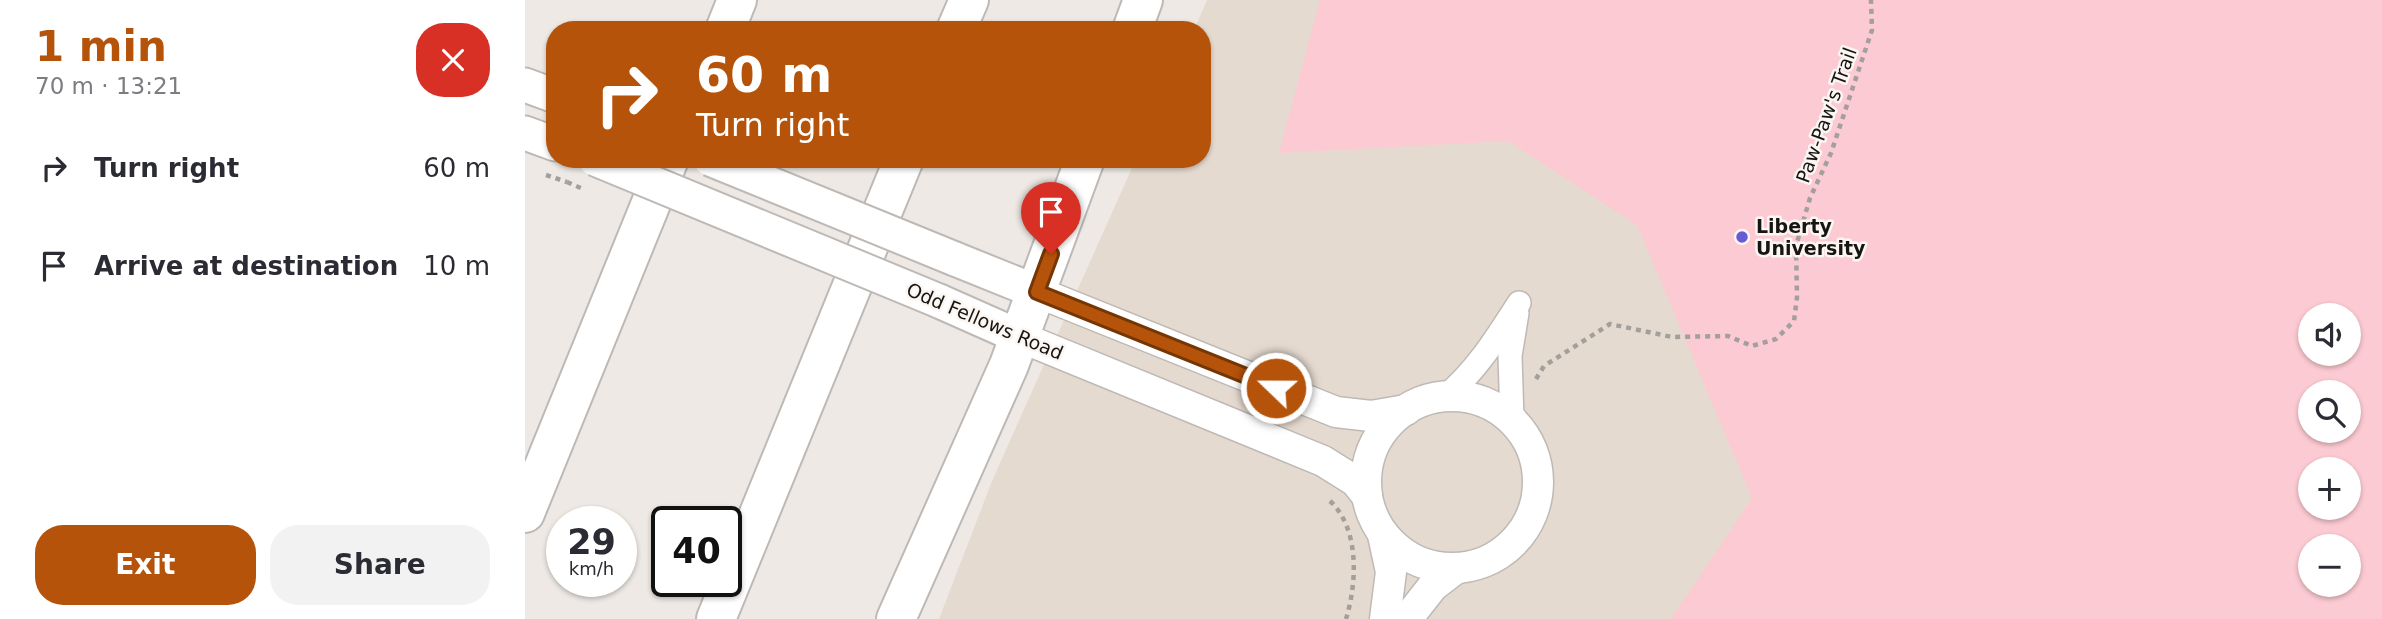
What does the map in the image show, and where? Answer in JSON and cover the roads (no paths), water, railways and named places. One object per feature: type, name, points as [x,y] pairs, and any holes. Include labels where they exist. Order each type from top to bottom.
[{"type":"highway","points":[[729,21],[737,0]]},
{"type":"highway","points":[[960,21],[969,0]]},
{"type":"highway","points":[[1135,21],[1143,0]]},
{"type":"highway","points":[[525,513],[665,168]]},
{"type":"highway","points":[[716,619],[900,168]]},
{"type":"highway","points":[[896,619],[1020,337],[1082,168]]},
{"type":"main road","points":[[525,85],[546,93]]},
{"type":"main road","points":[[525,132],[546,140]]},
{"type":"main road","name":"Odd Fellows Road","points":[[617,168],[1020,337]]},
{"type":"main road","points":[[733,168],[1037,292]]},
{"type":"street","points":[[1037,292],[1336,412],[1371,416],[1406,410]]},
{"type":"street","points":[[1446,396],[1469,376],[1483,359],[1519,303],[1510,356],[1512,419]]},
{"type":"street","name":"Odd Fellows Road","points":[[1020,337],[1322,461],[1355,481],[1367,496]]},
{"type":"street","points":[[1385,619],[1391,572],[1383,535],[1367,496],[1367,471],[1374,447],[1387,426],[1406,410],[1425,400],[1446,396],[1470,397],[1493,405],[1512,419],[1529,440],[1538,466],[1538,492],[1531,518],[1516,540],[1496,557],[1454,570],[1433,586],[1407,619]]},
{"type":"street","points":[[1383,535],[1400,551],[1421,563],[1454,570]]},
{"type":"place","name":"Liberty University","points":[[1742,237]]}]
